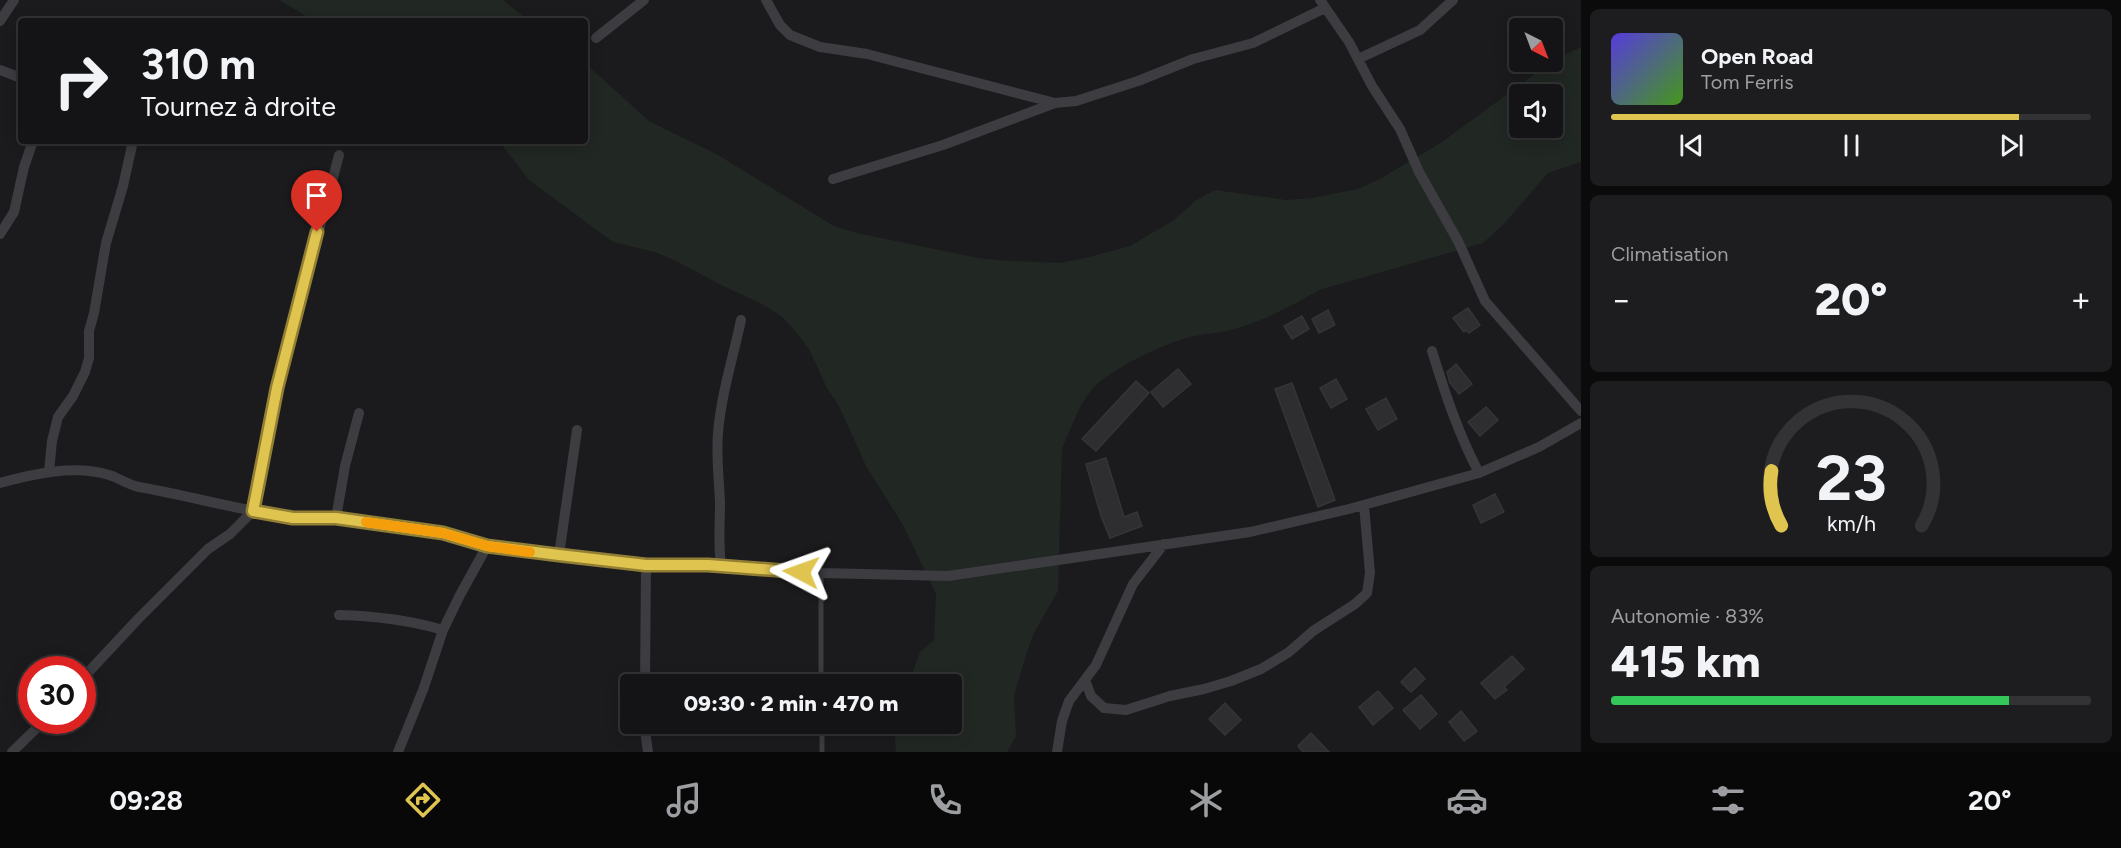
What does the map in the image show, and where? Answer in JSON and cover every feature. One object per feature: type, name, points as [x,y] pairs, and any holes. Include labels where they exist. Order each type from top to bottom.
[{"type":"street","points":[[0,21],[14,0]]},
{"type":"street","points":[[766,0],[780,25],[790,35],[820,47],[867,54],[1054,103]]},
{"type":"street","points":[[1358,59],[1419,30],[1454,0]]},
{"type":"street","points":[[596,38],[641,1]]},
{"type":"street","points":[[833,179],[943,145],[1054,103],[1076,101],[1138,81],[1193,59],[1253,43],[1322,4],[1349,42],[1372,86],[1400,129],[1419,172],[1458,241],[1485,301],[1581,411]]},
{"type":"street","points":[[0,70],[18,77]]},
{"type":"street","points":[[0,234],[14,212],[24,167],[32,144]]},
{"type":"street","points":[[49,472],[52,441],[58,417],[86,372],[89,358],[89,331],[106,243],[132,144]]},
{"type":"street","points":[[96,664],[200,557],[253,511],[277,388],[339,155]]},
{"type":"street","points":[[721,566],[718,542],[720,500],[717,481],[718,433],[725,385],[741,320]]},
{"type":"street","points":[[1432,351],[1453,417],[1464,445],[1479,472]]},
{"type":"street","points":[[336,518],[345,466],[359,413]]},
{"type":"street","points":[[0,483],[49,472],[91,472],[108,475],[136,487],[160,489],[253,511],[293,518],[336,518],[443,533],[487,546],[559,555],[646,565],[948,576],[1250,532],[1364,505],[1479,472],[1539,447],[1581,423]]},
{"type":"street","points":[[559,555],[577,430]]},
{"type":"street","points":[[1085,680],[1091,696],[1104,708],[1126,710],[1231,681],[1261,669],[1289,652],[1313,631],[1355,604],[1367,593],[1370,573],[1364,505]]},
{"type":"street","points":[[1057,752],[1062,721],[1069,701],[1096,665],[1133,584],[1164,544]]},
{"type":"street","points":[[398,752],[423,690],[443,630],[487,546]]},
{"type":"street","points":[[645,674],[646,565]]},
{"type":"street","points":[[339,615],[382,617],[443,630]]},
{"type":"street","points":[[12,752],[31,734]]},
{"type":"street","points":[[646,734],[648,752]]},
{"type":"lane","points":[[821,573],[822,674]]},
{"type":"lane","points":[[822,734],[822,752]]},
{"type":"shaded area","points":[[279,0],[503,0],[525,18],[309,18]]},
{"type":"shaded area","points":[[1581,47],[1581,162],[1548,173],[1503,225],[1483,243],[1319,290],[1276,313],[1242,327],[1190,337],[1166,345],[1113,372],[1088,394],[1079,408],[1062,448],[1058,591],[1034,633],[1027,652],[1014,695],[1016,736],[1007,752],[896,752],[895,734],[962,734],[962,674],[912,674],[920,652],[934,640],[936,594],[903,525],[866,466],[839,406],[827,388],[809,349],[796,332],[781,316],[762,304],[676,261],[655,252],[613,242],[529,180],[501,144],[588,144],[588,66],[649,121],[718,155],[834,226],[857,233],[978,258],[1060,263],[1130,246],[1174,220],[1195,201],[1215,190],[1286,200],[1312,198],[1358,189],[1380,179],[1442,142],[1509,93],[1509,138],[1563,138],[1563,84],[1521,84],[1537,72],[1563,72],[1563,56]]},
{"type":"building","points":[[1468,308],[1480,325],[1469,333],[1466,330],[1464,332],[1453,318]]},
{"type":"building","points":[[1328,310],[1335,325],[1319,333],[1312,319]]},
{"type":"building","points":[[1302,316],[1309,329],[1292,339],[1284,326]]},
{"type":"building","points":[[1456,364],[1472,384],[1459,394],[1450,383],[1447,372]]},
{"type":"building","points":[[1178,369],[1191,384],[1163,407],[1151,392]]},
{"type":"building","points":[[1336,379],[1347,399],[1331,408],[1320,388]]},
{"type":"building","points":[[1136,381],[1149,393],[1096,451],[1082,439]]},
{"type":"building","points":[[1292,383],[1335,500],[1318,507],[1275,389]]},
{"type":"building","points":[[1386,398],[1397,419],[1378,430],[1366,409]]},
{"type":"building","points":[[1486,407],[1498,420],[1480,436],[1468,422]]},
{"type":"building","points":[[1106,458],[1124,517],[1137,512],[1142,526],[1110,538],[1086,464]]},
{"type":"building","points":[[1495,494],[1504,512],[1481,523],[1473,505]]},
{"type":"building","points":[[1512,656],[1524,669],[1504,687],[1507,690],[1495,699],[1481,683]]},
{"type":"building","points":[[1415,668],[1425,679],[1411,692],[1401,682]]},
{"type":"building","points":[[1378,691],[1393,708],[1373,725],[1359,707]]},
{"type":"building","points":[[1421,695],[1437,714],[1420,729],[1403,710]]},
{"type":"building","points":[[1225,703],[1241,720],[1225,735],[1209,719]]},
{"type":"building","points":[[1461,711],[1477,731],[1464,741],[1449,722]]},
{"type":"building","points":[[1311,733],[1329,752],[1303,752],[1298,746]]},
{"type":"slow traffic","points":[[366,522],[443,533],[487,546],[530,552]]},
{"type":"route","points":[[317,232],[277,388],[253,511],[293,518],[336,518],[443,533],[487,546],[646,565],[708,565],[801,572]]}]
